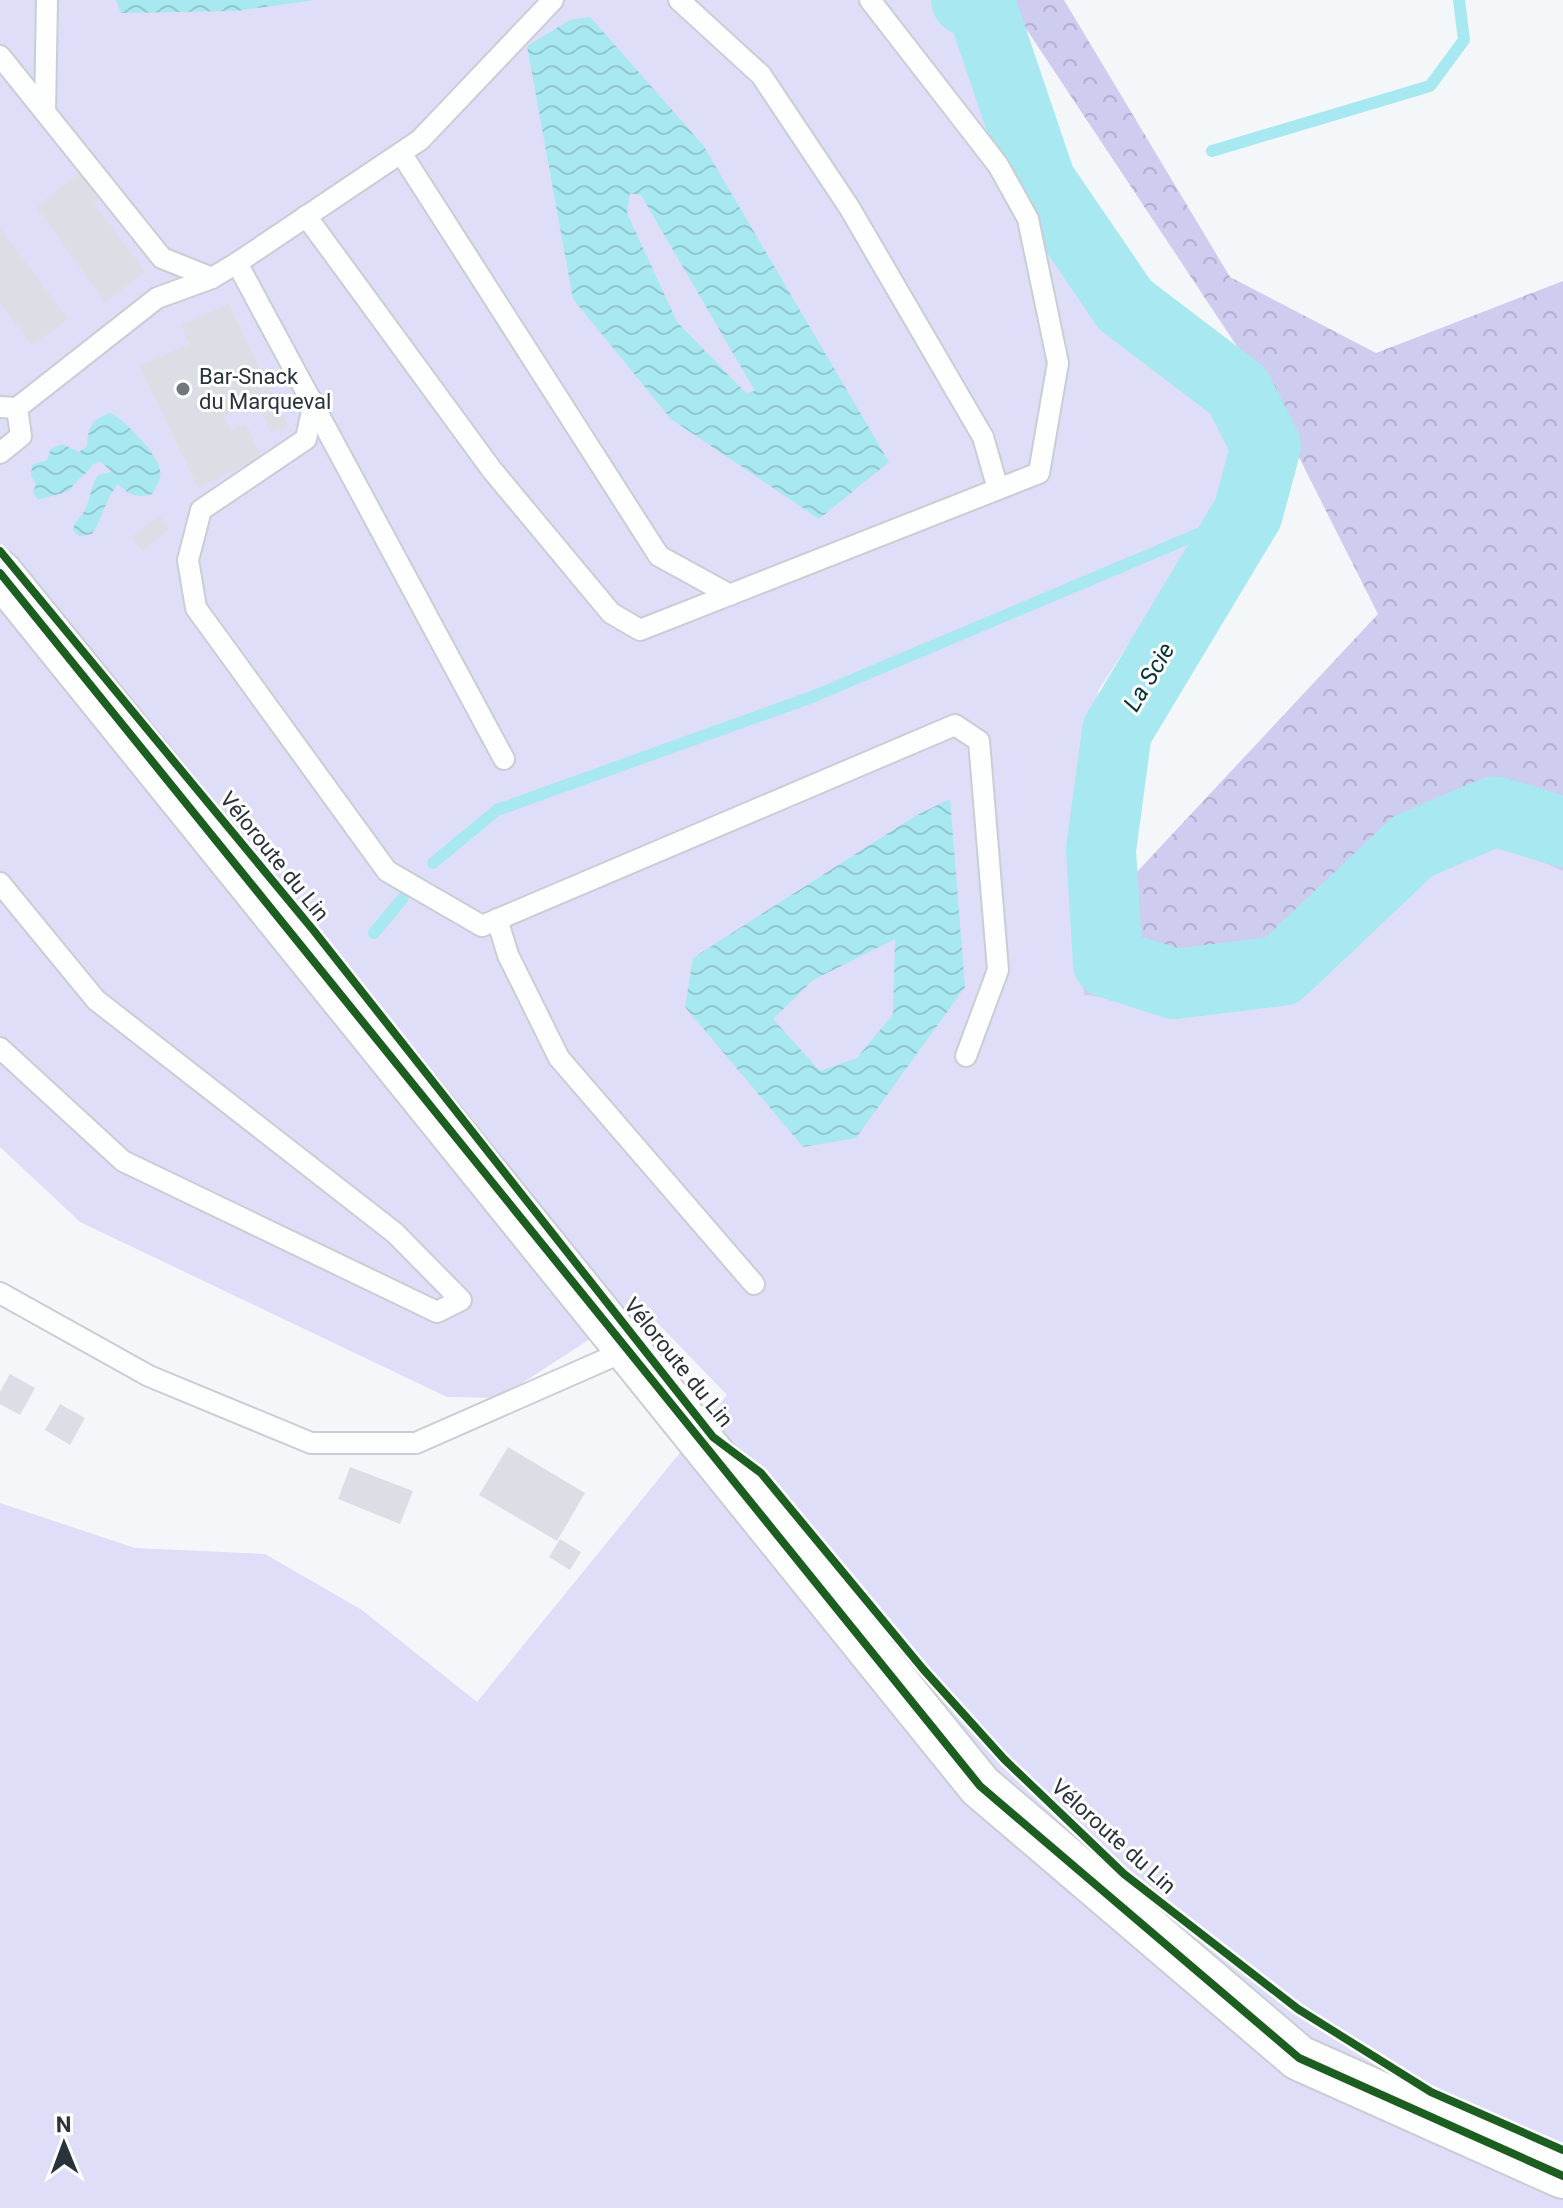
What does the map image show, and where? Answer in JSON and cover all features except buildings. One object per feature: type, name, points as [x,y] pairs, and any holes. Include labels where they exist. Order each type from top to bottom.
[{"type":"street","points":[[0,573],[625,1351],[980,1786],[1299,2058],[1563,2176]]},
{"type":"lane","points":[[45,112],[47,0]]},
{"type":"lane","points":[[0,453],[21,436],[8,408],[157,298],[212,278],[237,263],[420,140],[553,0]]},
{"type":"lane","points":[[679,0],[761,75],[849,207],[983,437],[998,489]]},
{"type":"lane","points":[[306,216],[492,470],[611,613],[640,630],[1039,473],[1058,363],[1028,219],[998,165],[870,0]]},
{"type":"lane","points":[[0,56],[162,258],[212,278]]},
{"type":"lane","points":[[401,153],[659,556],[730,595]]},
{"type":"lane","points":[[237,263],[504,759]]},
{"type":"lane","points":[[314,402],[306,439],[201,510],[188,560],[196,608],[387,871],[482,926],[955,725],[979,741],[998,970],[966,1056]]},
{"type":"lane","points":[[0,883],[96,1000],[395,1233],[461,1300],[437,1312],[123,1161],[0,1048]]},
{"type":"lane","points":[[497,919],[508,955],[559,1058],[754,1284]]},
{"type":"lane","points":[[0,1293],[149,1376],[311,1443],[416,1443],[625,1351]]},
{"type":"shaded area","points":[[0,0],[947,0],[971,36],[1071,270],[1234,402],[1248,461],[1098,691],[1078,935],[1084,995],[1230,1008],[1481,837],[1563,871],[1563,2208],[0,2208],[0,1503],[135,1548],[265,1554],[362,1610],[477,1702],[727,1395],[641,1306],[499,1398],[447,1397],[80,1222],[0,1147]]},
{"type":"green space","points":[[1007,0],[1064,0],[1230,277],[1376,353],[1563,281],[1563,871],[1481,837],[1230,1008],[1084,995],[1078,935],[1378,614],[1262,384]]},
{"type":"water","points":[[116,0],[315,0],[237,11],[121,13]]},
{"type":"water","points":[[590,17],[703,145],[889,462],[819,519],[671,419],[573,299],[527,46],[570,20]],"holes":[[[630,193],[641,195],[755,391],[746,393],[677,322],[627,213]]]},
{"type":"water","points":[[110,413],[124,422],[147,446],[158,463],[159,480],[152,494],[142,496],[129,493],[118,484],[92,534],[79,536],[73,530],[85,509],[95,480],[98,475],[112,472],[101,462],[93,464],[69,491],[38,500],[33,492],[36,484],[31,476],[32,465],[47,460],[51,449],[62,444],[79,452],[87,446],[92,425]]},
{"type":"water","points":[[950,799],[965,987],[856,1138],[803,1147],[685,1007],[693,958],[915,816]],"holes":[[[895,939],[893,1014],[857,1058],[820,1071],[773,1019],[813,980]]]},
{"type":"waterway","name":"La Scie","points":[[966,0],[982,8],[1041,182],[1125,305],[1238,391],[1266,446],[1248,513],[1117,731],[1101,850],[1108,963],[1175,984],[1281,971],[1413,846],[1495,811],[1563,832]]},
{"type":"waterway","points":[[1212,151],[1430,86],[1464,40],[1459,0]]},
{"type":"waterway","points":[[433,863],[497,810],[812,697],[1248,513]]},
{"type":"waterway","points":[[374,933],[403,898]]},
{"type":"cycle path","name":"Véloroute du Lin","points":[[0,551],[314,931],[713,1437],[761,1473],[923,1669],[1004,1759],[1124,1874],[1298,2009],[1431,2092],[1563,2150]]},
{"type":"cycle path","points":[[0,573],[980,1786],[1299,2058],[1563,2176]]},
{"type":"place","name":"Bar-Snack du Marqueval","points":[[183,389]]}]
